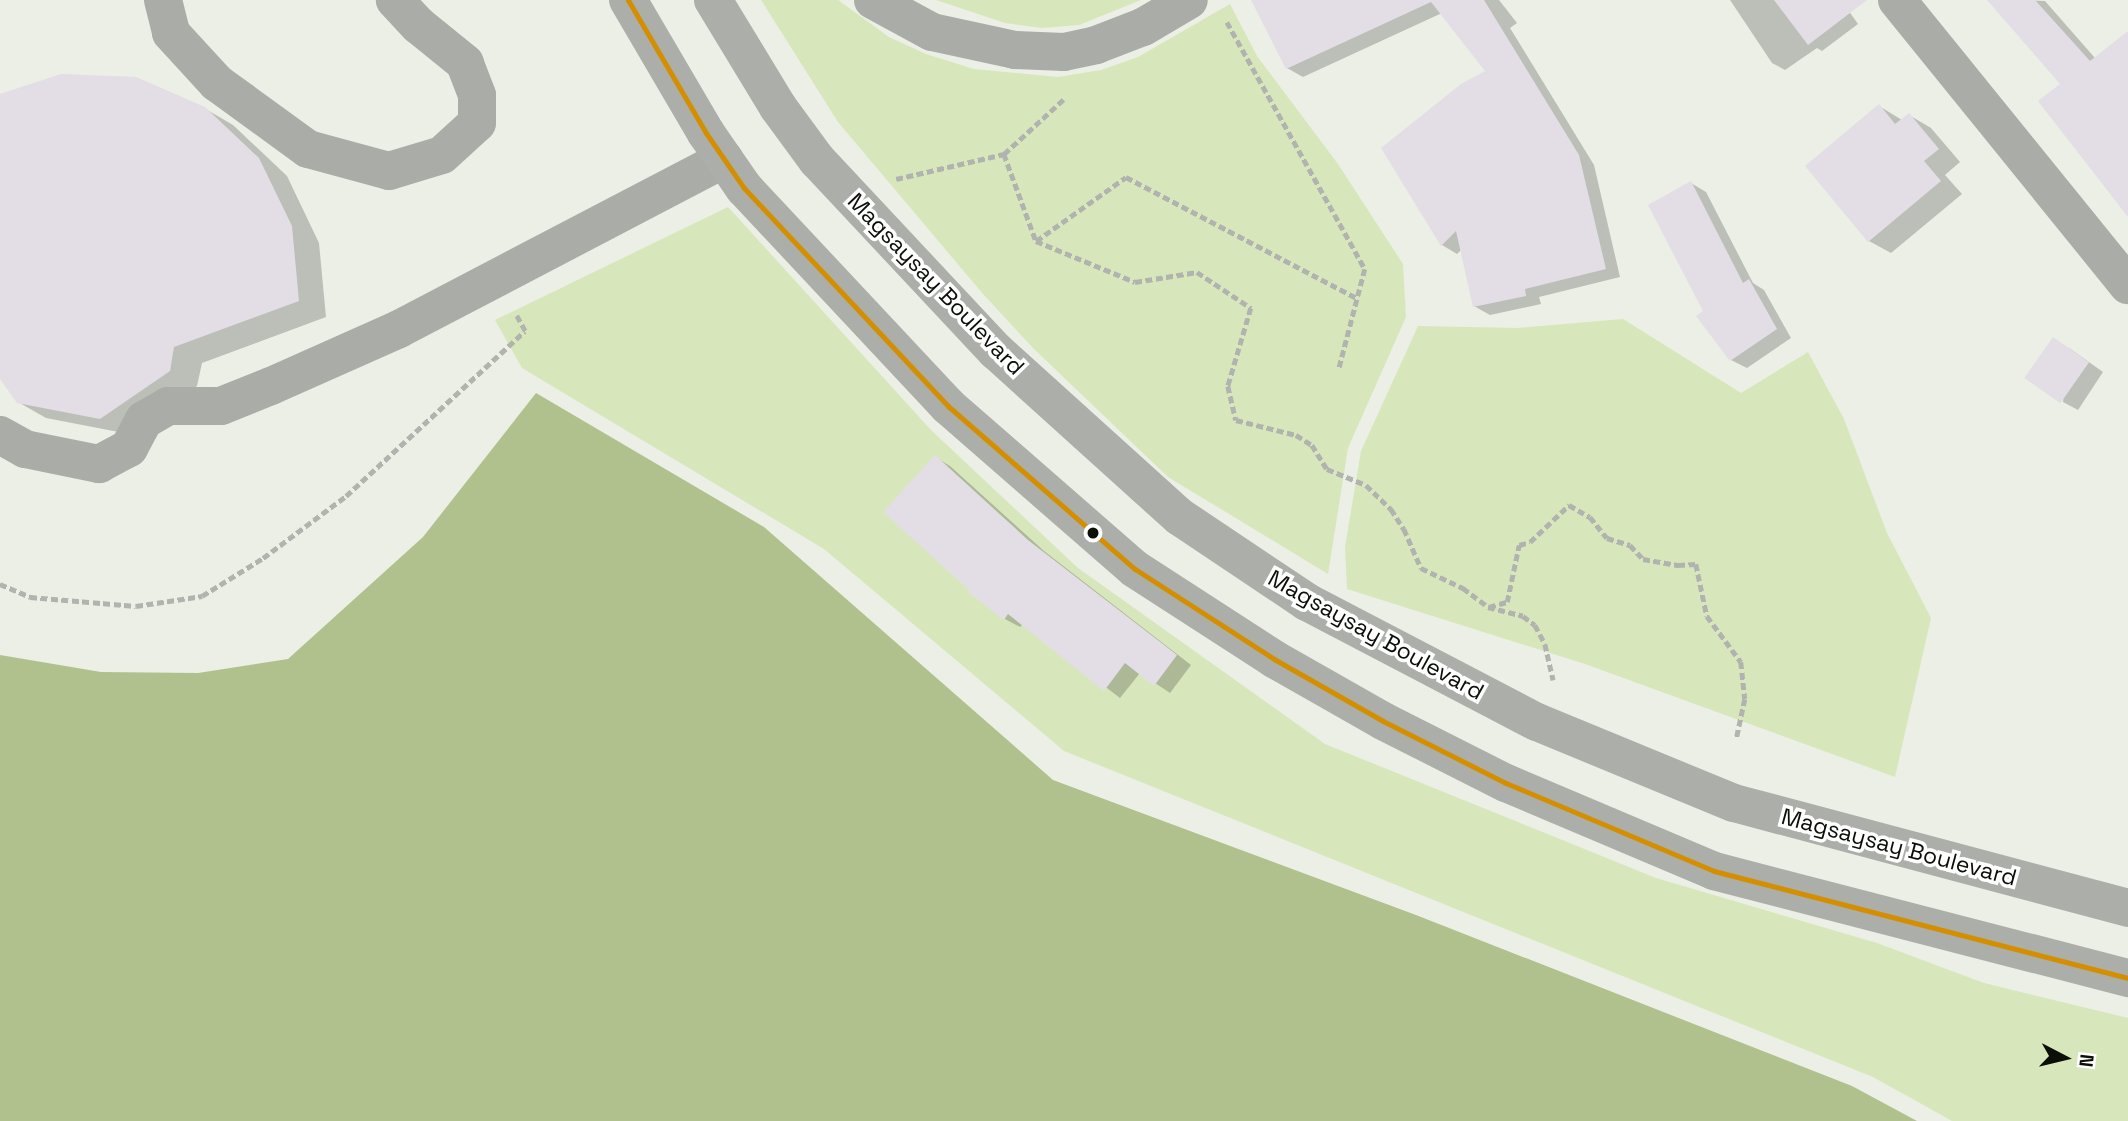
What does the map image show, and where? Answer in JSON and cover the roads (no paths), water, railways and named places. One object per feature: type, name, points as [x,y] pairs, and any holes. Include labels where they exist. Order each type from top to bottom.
[{"type":"main road","points":[[628,0],[724,159],[762,210],[948,406],[1135,569],[1274,659],[1383,721],[1506,783],[1714,871],[2128,978]]},
{"type":"main road","name":"Magsaysay Boulevard","points":[[713,0],[778,107],[817,160],[996,351],[1180,517],[1307,602],[1537,722],[1734,803],[2128,908]]},
{"type":"lane","points":[[163,0],[171,33],[217,83],[309,149],[389,171],[442,155],[477,122],[477,95],[465,64],[418,25],[395,0]]},
{"type":"lane","points":[[873,0],[932,32],[1015,50],[1063,52],[1096,44],[1205,6]]},
{"type":"lane","points":[[1897,0],[2128,285]]},
{"type":"lane","points":[[0,435],[25,449],[99,464],[128,449],[144,420],[168,406],[221,406],[271,386],[399,328],[724,159]]}]
